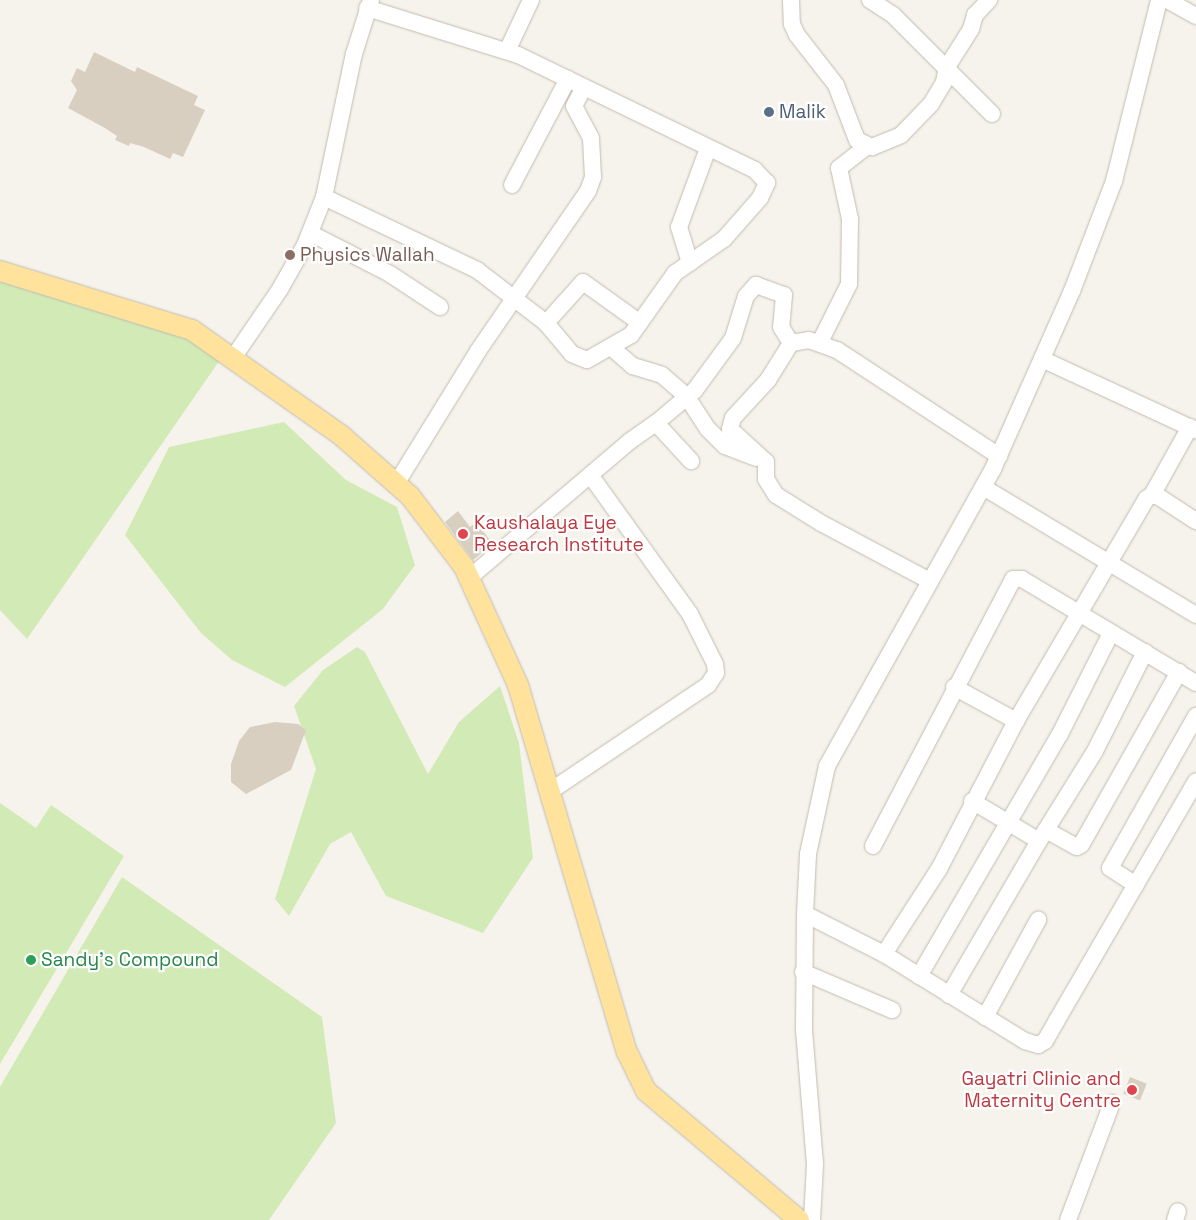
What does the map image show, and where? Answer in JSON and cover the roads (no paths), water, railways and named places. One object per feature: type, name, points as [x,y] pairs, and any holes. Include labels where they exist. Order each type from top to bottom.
[{"type":"main road","points":[[0,271],[192,330],[342,436],[410,496],[469,578],[518,685],[627,1052],[646,1091],[799,1220]]},
{"type":"street","points":[[506,51],[530,0]]},
{"type":"street","points":[[791,0],[792,24],[797,35],[836,85],[857,140],[867,146],[876,146],[901,135],[919,118],[944,82],[948,67],[972,30],[975,15],[989,0]]},
{"type":"street","points":[[870,0],[893,15],[948,67],[992,114]]},
{"type":"street","points":[[812,1220],[815,1164],[805,1064],[804,914],[808,854],[827,766],[983,487],[999,456],[1042,359],[1114,181],[1159,0]]},
{"type":"street","points":[[1168,0],[1196,16]]},
{"type":"street","points":[[233,358],[280,289],[310,233],[324,197],[354,54],[369,4],[506,51],[755,170],[767,183],[760,198],[724,239],[669,280],[631,335],[612,348],[587,360],[579,358],[546,322],[463,261],[324,197]]},
{"type":"street","points":[[512,185],[568,79]]},
{"type":"street","points":[[396,484],[514,298],[582,199],[593,177],[591,138],[574,106],[584,87]]},
{"type":"street","points":[[820,342],[849,284],[850,219],[839,168],[867,146]]},
{"type":"street","points":[[690,263],[679,227],[708,148]]},
{"type":"street","points":[[310,233],[390,274],[440,307]]},
{"type":"street","points":[[546,322],[583,282],[640,323]]},
{"type":"street","points":[[469,578],[630,441],[656,423],[687,397],[734,338],[746,296],[756,285],[784,295],[781,326],[791,343]]},
{"type":"street","points":[[791,343],[820,342],[999,456]]},
{"type":"street","points":[[766,462],[735,436],[730,423],[768,380],[791,343]]},
{"type":"street","points":[[612,348],[633,366],[662,375],[687,397],[708,429],[725,446],[766,462]]},
{"type":"street","points":[[884,954],[939,869],[972,801],[1076,614],[1146,499],[1152,495],[1193,428],[1042,359]]},
{"type":"street","points":[[656,423],[691,460]]},
{"type":"street","points":[[766,462],[766,479],[776,495],[821,523],[930,581]]},
{"type":"street","points":[[549,792],[700,691],[713,679],[716,673],[690,614],[591,476]]},
{"type":"street","points":[[983,487],[1196,615]]},
{"type":"street","points":[[1152,495],[1159,497],[1196,521]]},
{"type":"street","points":[[873,846],[1012,578],[1022,579],[1076,614],[1111,632],[1196,683]]},
{"type":"street","points":[[919,976],[1060,734],[1111,632]]},
{"type":"street","points":[[949,995],[1042,835],[1095,751],[1145,652]]},
{"type":"street","points":[[972,801],[1007,822],[1077,847],[1081,845],[1179,672]]},
{"type":"street","points":[[954,687],[1016,721]]},
{"type":"street","points":[[1136,885],[1110,868],[1196,716]]},
{"type":"street","points":[[804,914],[884,954],[1032,1045],[1045,1041],[1196,781]]},
{"type":"street","points":[[985,1017],[1038,920]]},
{"type":"street","points":[[803,972],[892,1010]]},
{"type":"street","points":[[1068,1220],[1112,1103]]},
{"type":"place","name":"Malik","points":[[769,112]]},
{"type":"place","name":"Physics Wallah","points":[[290,255]]},
{"type":"place","name":"Kaushalaya Eye Research Institute","points":[[463,534]]},
{"type":"place","name":"Sandy's Compound","points":[[31,960]]},
{"type":"place","name":"Gayatri Clinic and Maternity Centre","points":[[1132,1090]]}]
